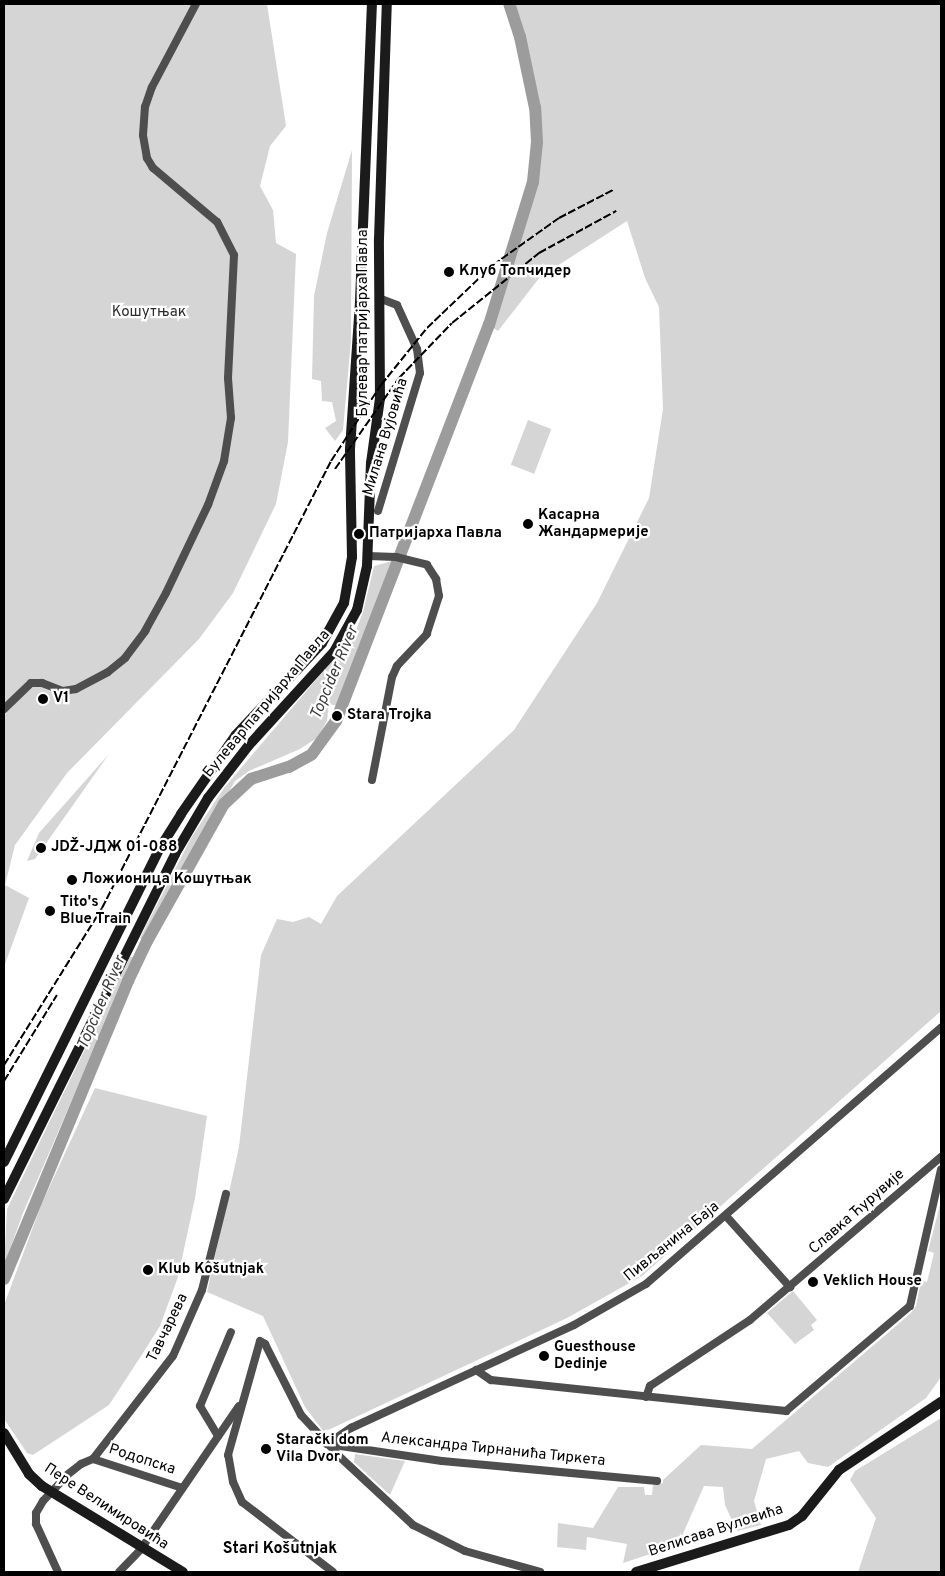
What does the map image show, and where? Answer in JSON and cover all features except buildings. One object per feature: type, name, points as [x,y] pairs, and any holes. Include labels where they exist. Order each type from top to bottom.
[{"type":"main road","name":"Булевар патријарха Павла","points":[[4,1162],[160,848],[181,814],[236,735],[322,643],[344,603],[352,551],[350,449],[360,301],[372,4]]},
{"type":"main road","name":"Булевар патријарха Павла","points":[[4,1199],[175,854],[232,765],[343,640],[357,610],[368,556],[371,463],[380,405],[379,298],[387,4]]},
{"type":"main road","name":"Велисава Вуловића","points":[[636,1572],[788,1525],[802,1516],[840,1470],[941,1402]]},
{"type":"main road","name":"Пере Велимировића","points":[[4,1433],[29,1474],[51,1492],[141,1549],[184,1572]]},
{"type":"street","points":[[4,709],[31,683],[39,682],[69,691],[100,677],[125,658],[145,631],[166,593],[208,505],[224,460],[231,418],[228,378],[234,255],[217,222],[153,168],[147,158],[143,135],[145,107],[152,87],[196,4]]},
{"type":"street","name":"Милана Вујовића","points":[[378,511],[420,373],[417,348],[397,305],[379,298]]},
{"type":"street","points":[[368,556],[396,557],[427,565],[438,584],[439,602],[427,634],[394,671],[372,780]]},
{"type":"street","name":"Пивљанина Баја","points":[[326,1444],[351,1428],[581,1322],[640,1288],[726,1216],[941,1028]]},
{"type":"street","name":"Славка Ћурувије","points":[[646,1397],[650,1386],[742,1326],[941,1157]]},
{"type":"street","points":[[476,1370],[491,1380],[777,1412],[789,1409],[910,1306],[941,1169]]},
{"type":"street","name":"Тавчарева","points":[[58,1572],[35,1519],[40,1506],[74,1468],[93,1459],[172,1356],[202,1290],[226,1194]]},
{"type":"street","points":[[726,1216],[790,1287]]},
{"type":"street","points":[[218,1436],[200,1406],[231,1332]]},
{"type":"street","points":[[334,1572],[238,1497],[228,1455],[260,1341],[266,1344],[298,1410],[326,1444],[424,1533],[490,1560],[540,1572]]},
{"type":"street","points":[[119,1572],[128,1569],[243,1402]]},
{"type":"street","name":"Александра Тирнанића Тиркета","points":[[326,1444],[442,1461],[657,1481]]},
{"type":"street","name":"Родопска","points":[[93,1459],[182,1488]]},
{"type":"green space","name":"Кошутњак","points":[[4,4],[267,4],[286,126],[270,146],[260,186],[273,210],[276,243],[296,254],[288,442],[276,504],[233,593],[199,639],[67,773],[15,845],[5,885],[29,898],[4,967]]},
{"type":"green space","points":[[509,4],[941,4],[941,1011],[642,1276],[567,1318],[324,1432],[305,1407],[263,1316],[207,1292],[239,1147],[261,955],[277,919],[293,922],[309,917],[321,924],[337,896],[514,730],[597,603],[649,498],[663,409],[659,307],[645,278],[627,221],[540,277],[498,331],[489,325],[533,182],[537,142],[535,108],[520,37]]},
{"type":"green space","points":[[352,150],[351,340],[343,430],[335,441],[325,428],[336,421],[332,402],[322,401],[321,381],[312,379],[314,296],[327,233]]},
{"type":"green space","points":[[528,420],[551,429],[534,474],[511,465]]},
{"type":"green space","points":[[396,560],[338,706],[329,704],[327,721],[317,738],[300,749],[249,771],[235,781],[144,940],[140,938],[191,838],[224,788],[354,635],[363,612],[374,566]]},
{"type":"green space","points":[[109,754],[35,859],[27,861],[39,833]]},
{"type":"green space","points":[[130,957],[134,957],[23,1213],[4,1266],[7,1209]]},
{"type":"green space","points":[[95,1088],[207,1116],[195,1198],[178,1277],[160,1326],[143,1353],[109,1405],[33,1455],[27,1453],[4,1419],[4,1305],[42,1203]]},
{"type":"green space","points":[[941,1201],[941,1377],[926,1398],[828,1467],[808,1463],[799,1451],[766,1459],[754,1501],[761,1525],[737,1531],[725,1505],[723,1487],[704,1486],[678,1545],[623,1563],[627,1544],[587,1537],[586,1550],[557,1547],[558,1523],[593,1528],[618,1487],[644,1487],[645,1495],[652,1495],[653,1485],[663,1483],[663,1480],[701,1445],[752,1449],[910,1314],[916,1306],[921,1281],[927,1282],[934,1253],[928,1251]]},
{"type":"green space","points":[[793,1291],[817,1320],[811,1325],[814,1330],[795,1344],[767,1313]]},
{"type":"green space","points":[[941,1418],[941,1572],[858,1572],[876,1518],[850,1480],[855,1471]]},
{"type":"green space","points":[[355,1454],[405,1461],[390,1495],[354,1462]]},
{"type":"waterway","name":"Topcider River","points":[[4,1279],[128,981],[147,941],[224,804],[251,779],[289,767],[312,754],[336,721],[489,325],[533,182],[537,142],[535,108],[520,37],[509,4]]},
{"type":"railway","points":[[4,1065],[102,908],[331,461],[381,385],[427,328],[493,265],[559,218],[613,190]]},
{"type":"railway","points":[[335,469],[399,378],[452,323],[539,253],[616,211]]},
{"type":"railway","points":[[4,1081],[57,995]]},
{"type":"place","name":"Клуб Топчидер","points":[[449,272]]},
{"type":"place","name":"Касарна Жандармерије","points":[[528,524]]},
{"type":"place","name":"Патријарха Павла","points":[[359,534]]},
{"type":"place","name":"V1","points":[[43,699]]},
{"type":"place","name":"Stara Trojka","points":[[337,716]]},
{"type":"place","name":"JDŽ-JДЖ 01-088","points":[[41,848]]},
{"type":"place","name":"Ложионица Кошутњак","points":[[72,880]]},
{"type":"place","name":"Tito's Blue Train","points":[[50,911]]},
{"type":"place","name":"Klub Košutnjak","points":[[148,1270]]},
{"type":"place","name":"Veklich House","points":[[813,1282]]},
{"type":"place","name":"Guesthouse Dedinje","points":[[544,1356]]},
{"type":"place","name":"Starački dom Vila Dvor","points":[[266,1449]]},
{"type":"district","name":"Stari Košutnjak","points":[[280,1549]]}]
